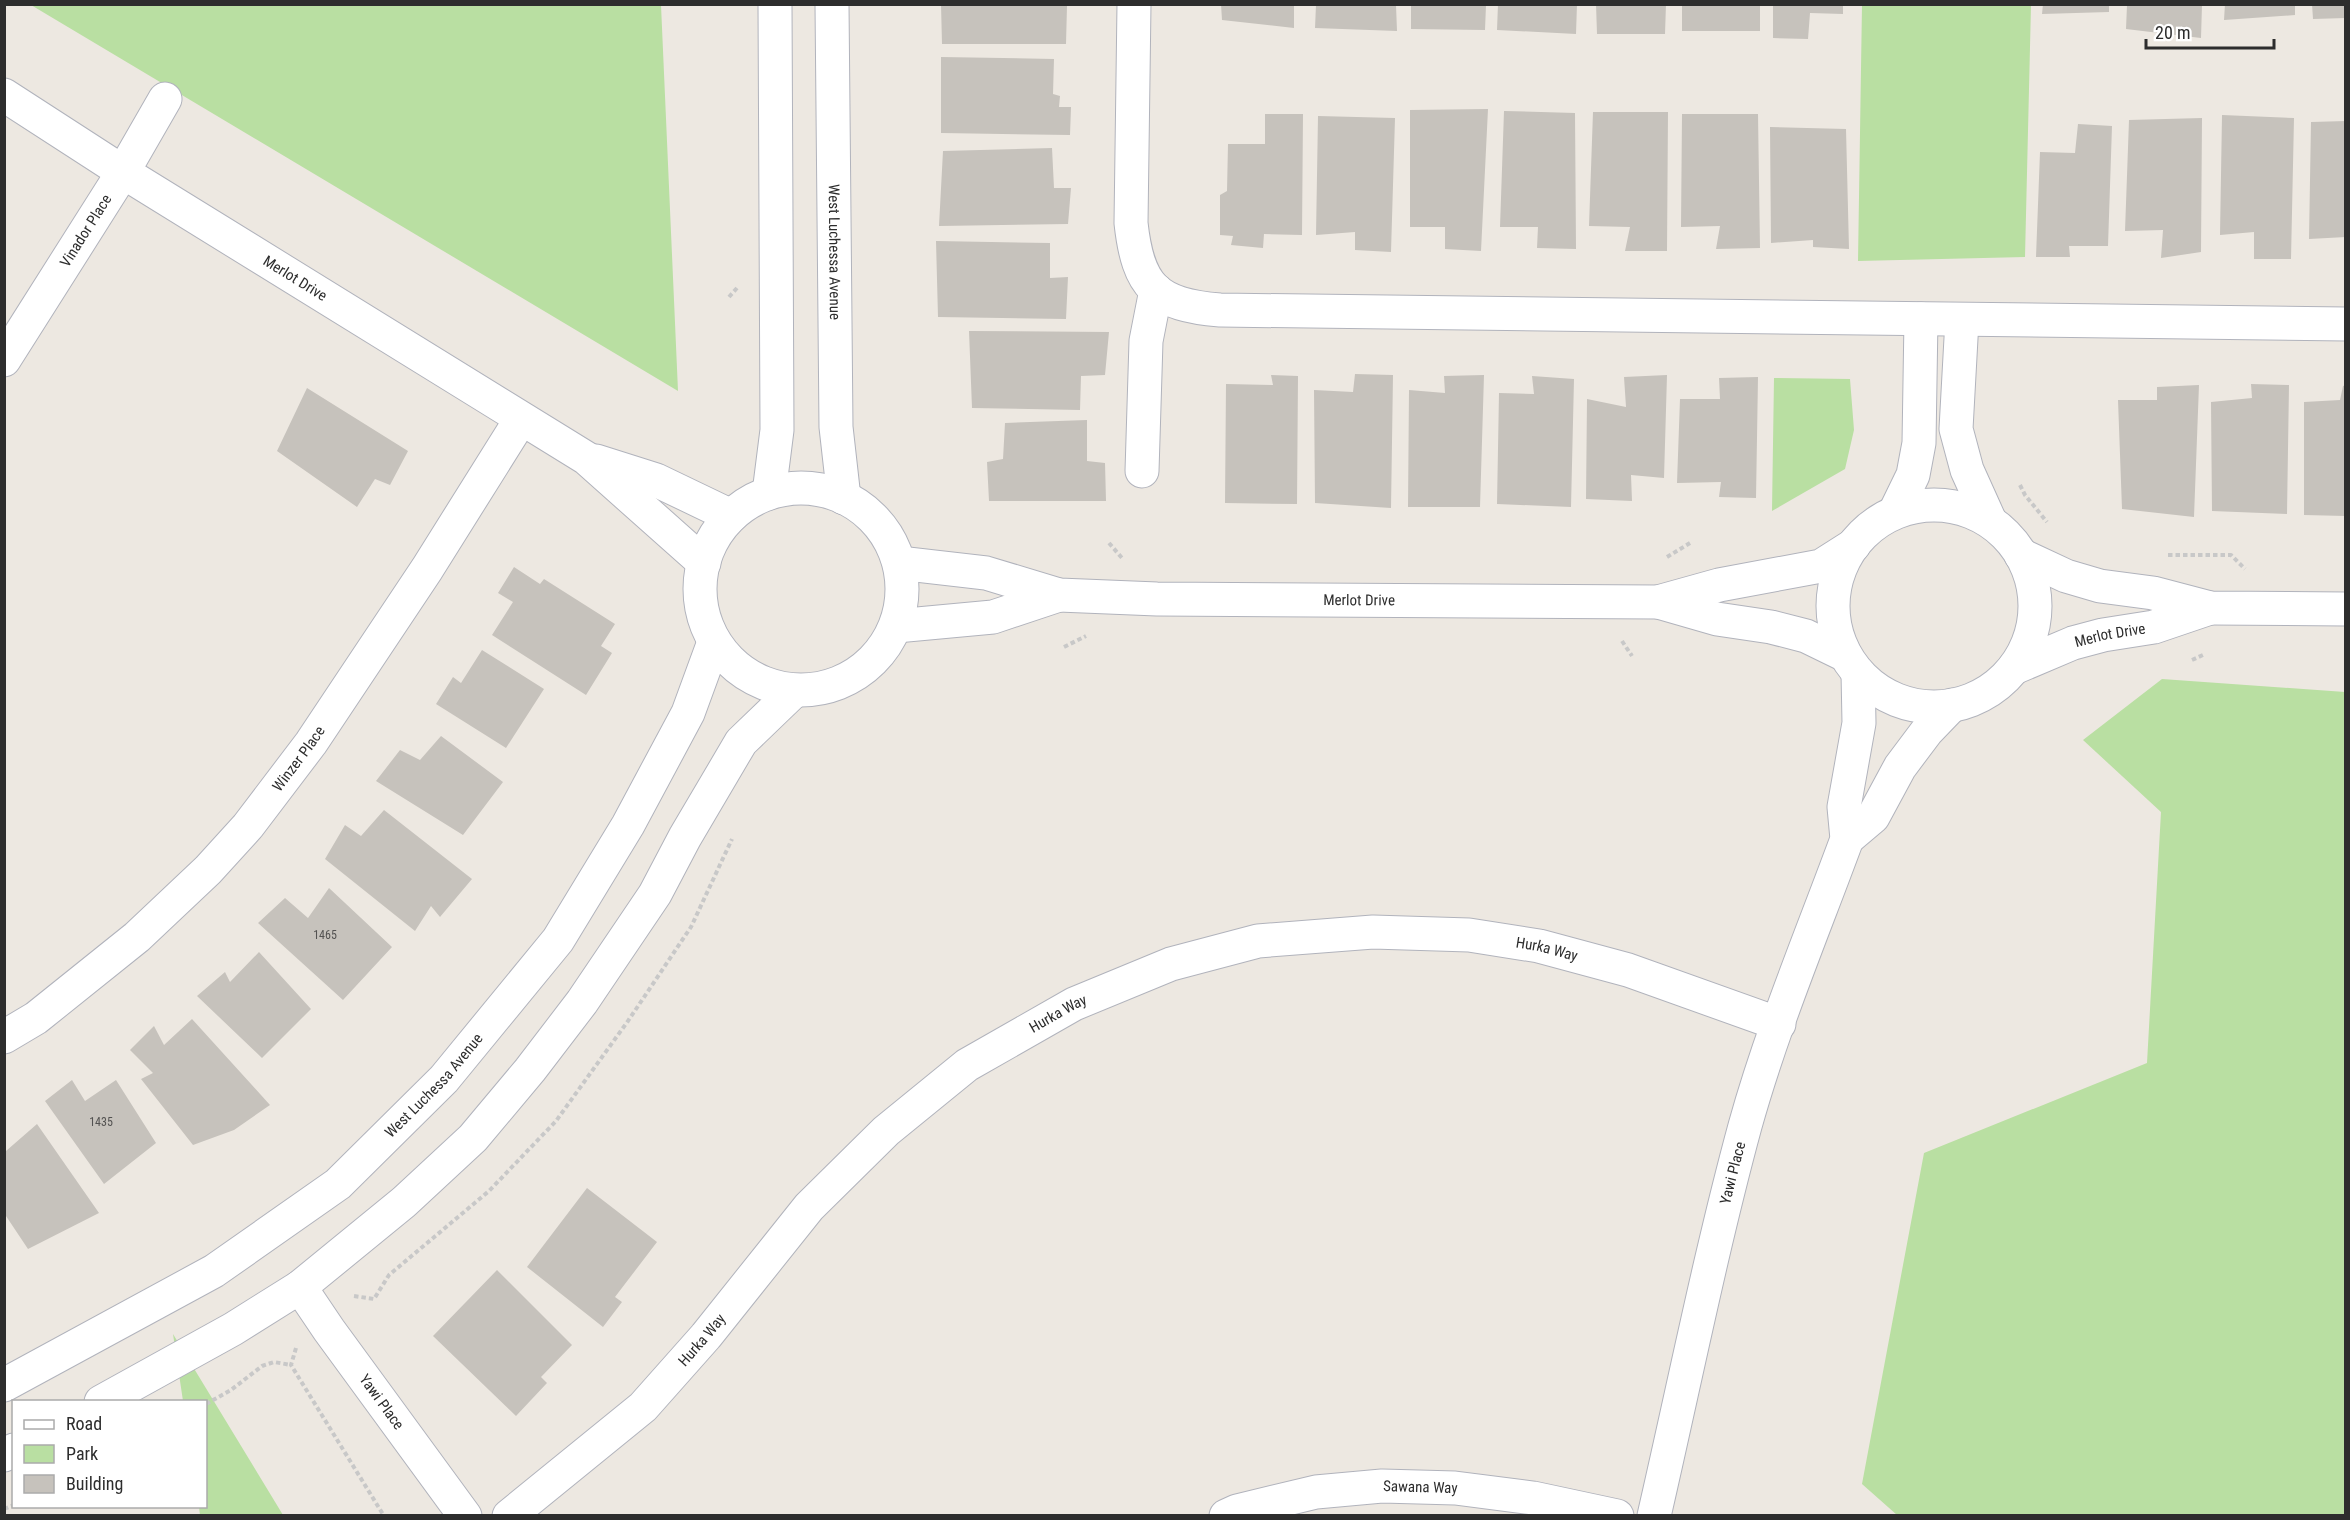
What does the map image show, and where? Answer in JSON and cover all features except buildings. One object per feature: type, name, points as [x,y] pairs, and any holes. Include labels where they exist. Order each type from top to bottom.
[{"type":"street","points":[[769,493],[777,430],[775,4]]},
{"type":"street","name":"West Luchessa Avenue","points":[[832,4],[836,428],[844,498]]},
{"type":"street","points":[[1134,4],[1131,224],[1134,251],[1141,273],[1156,290],[1173,302],[1192,308],[2346,324]]},
{"type":"street","name":"Merlot Drive","points":[[4,95],[123,172],[585,458],[704,563]]},
{"type":"street","name":"Vinador Place","points":[[4,360],[123,172],[165,99]]},
{"type":"street","points":[[1142,471],[1146,340],[1156,290]]},
{"type":"street","points":[[1895,512],[1913,475],[1919,443],[1921,319]]},
{"type":"street","points":[[1962,320],[1956,429],[1967,470],[1990,521]]},
{"type":"street","name":"Winzer Place","points":[[4,1037],[36,1018],[137,937],[208,870],[248,826],[317,734],[434,559],[521,419]]},
{"type":"street","name":"Merlot Drive","points":[[585,458],[656,480],[730,516]]},
{"type":"street","points":[[794,487],[829,491],[844,498],[860,506],[885,531],[899,563],[903,595],[896,626],[880,654],[855,675],[826,688],[794,691],[763,684],[735,667],[714,642],[702,613],[700,578],[710,544],[730,516],[760,496],[794,487]]},
{"type":"street","name":"Merlot Drive","points":[[1937,504],[1971,510],[1990,521],[2015,544],[2029,569],[2035,592],[2035,618],[2029,642],[2014,669],[1992,690],[1965,703],[1934,708],[1909,705],[1885,696],[1864,681],[1851,664],[1837,638],[1832,604],[1838,571],[1854,545],[1875,522],[1903,508],[1937,504]]},
{"type":"street","name":"Merlot Drive","points":[[1658,602],[1719,585],[1821,566],[1854,545]]},
{"type":"street","name":"Merlot Drive","points":[[2021,555],[2066,576],[2100,586],[2153,593],[2210,608],[2346,609]]},
{"type":"street","name":"Merlot Drive","points":[[899,563],[986,573],[1059,596],[1169,599],[1658,602],[1717,619],[1771,627],[1806,636],[1851,664]]},
{"type":"street","name":"Merlot Drive","points":[[896,626],[993,617],[1059,596]]},
{"type":"street","name":"Merlot Drive","points":[[2014,669],[2073,643],[2103,635],[2154,627],[2210,608]]},
{"type":"street","name":"West Luchessa Avenue","points":[[4,1385],[222,1266],[338,1184],[444,1079],[558,940],[628,825],[688,713],[714,642]]},
{"type":"street","points":[[1847,840],[1844,807],[1859,723],[1851,664]]},
{"type":"street","points":[[103,1400],[233,1329],[300,1287],[404,1202],[473,1138],[530,1070],[582,1002],[655,894],[685,837],[741,742],[794,691]]},
{"type":"street","points":[[1847,840],[1873,817],[1900,767],[1927,731],[1952,705]]},
{"type":"street","name":"Yawi Place","points":[[1654,1515],[1722,1216],[1746,1124],[1779,1024],[1847,840]]},
{"type":"street","name":"Hurka Way","points":[[509,1515],[643,1407],[706,1336],[809,1207],[886,1131],[967,1065],[1074,1004],[1171,964],[1258,941],[1373,932],[1469,935],[1539,946],[1628,970],[1779,1024]]},
{"type":"street","name":"Yawi Place","points":[[300,1287],[465,1515]]},
{"type":"street","name":"Sawana Way","points":[[1226,1515],[1316,1492],[1382,1485],[1455,1488],[1533,1498],[1617,1515]]},
{"type":"path","points":[[2019,484],[2045,521],[2053,527]]},
{"type":"path","points":[[296,1345],[291,1365],[384,1515]]},
{"type":"path","points":[[207,1403],[231,1390],[262,1366],[274,1362],[291,1365]]},
{"type":"green space","points":[[31,5],[661,5],[678,391]]},
{"type":"green space","points":[[1862,5],[2031,5],[2025,257],[1858,261]]},
{"type":"green space","points":[[1774,378],[1850,379],[1854,430],[1845,469],[1772,511]]},
{"type":"green space","points":[[2162,679],[2345,692],[2345,1515],[1897,1515],[1862,1484],[1924,1153],[2147,1063],[2161,812],[2083,740]]},
{"type":"green space","points":[[173,1334],[283,1515],[200,1515],[199,1508],[207,1508],[207,1400],[183,1400]]}]
